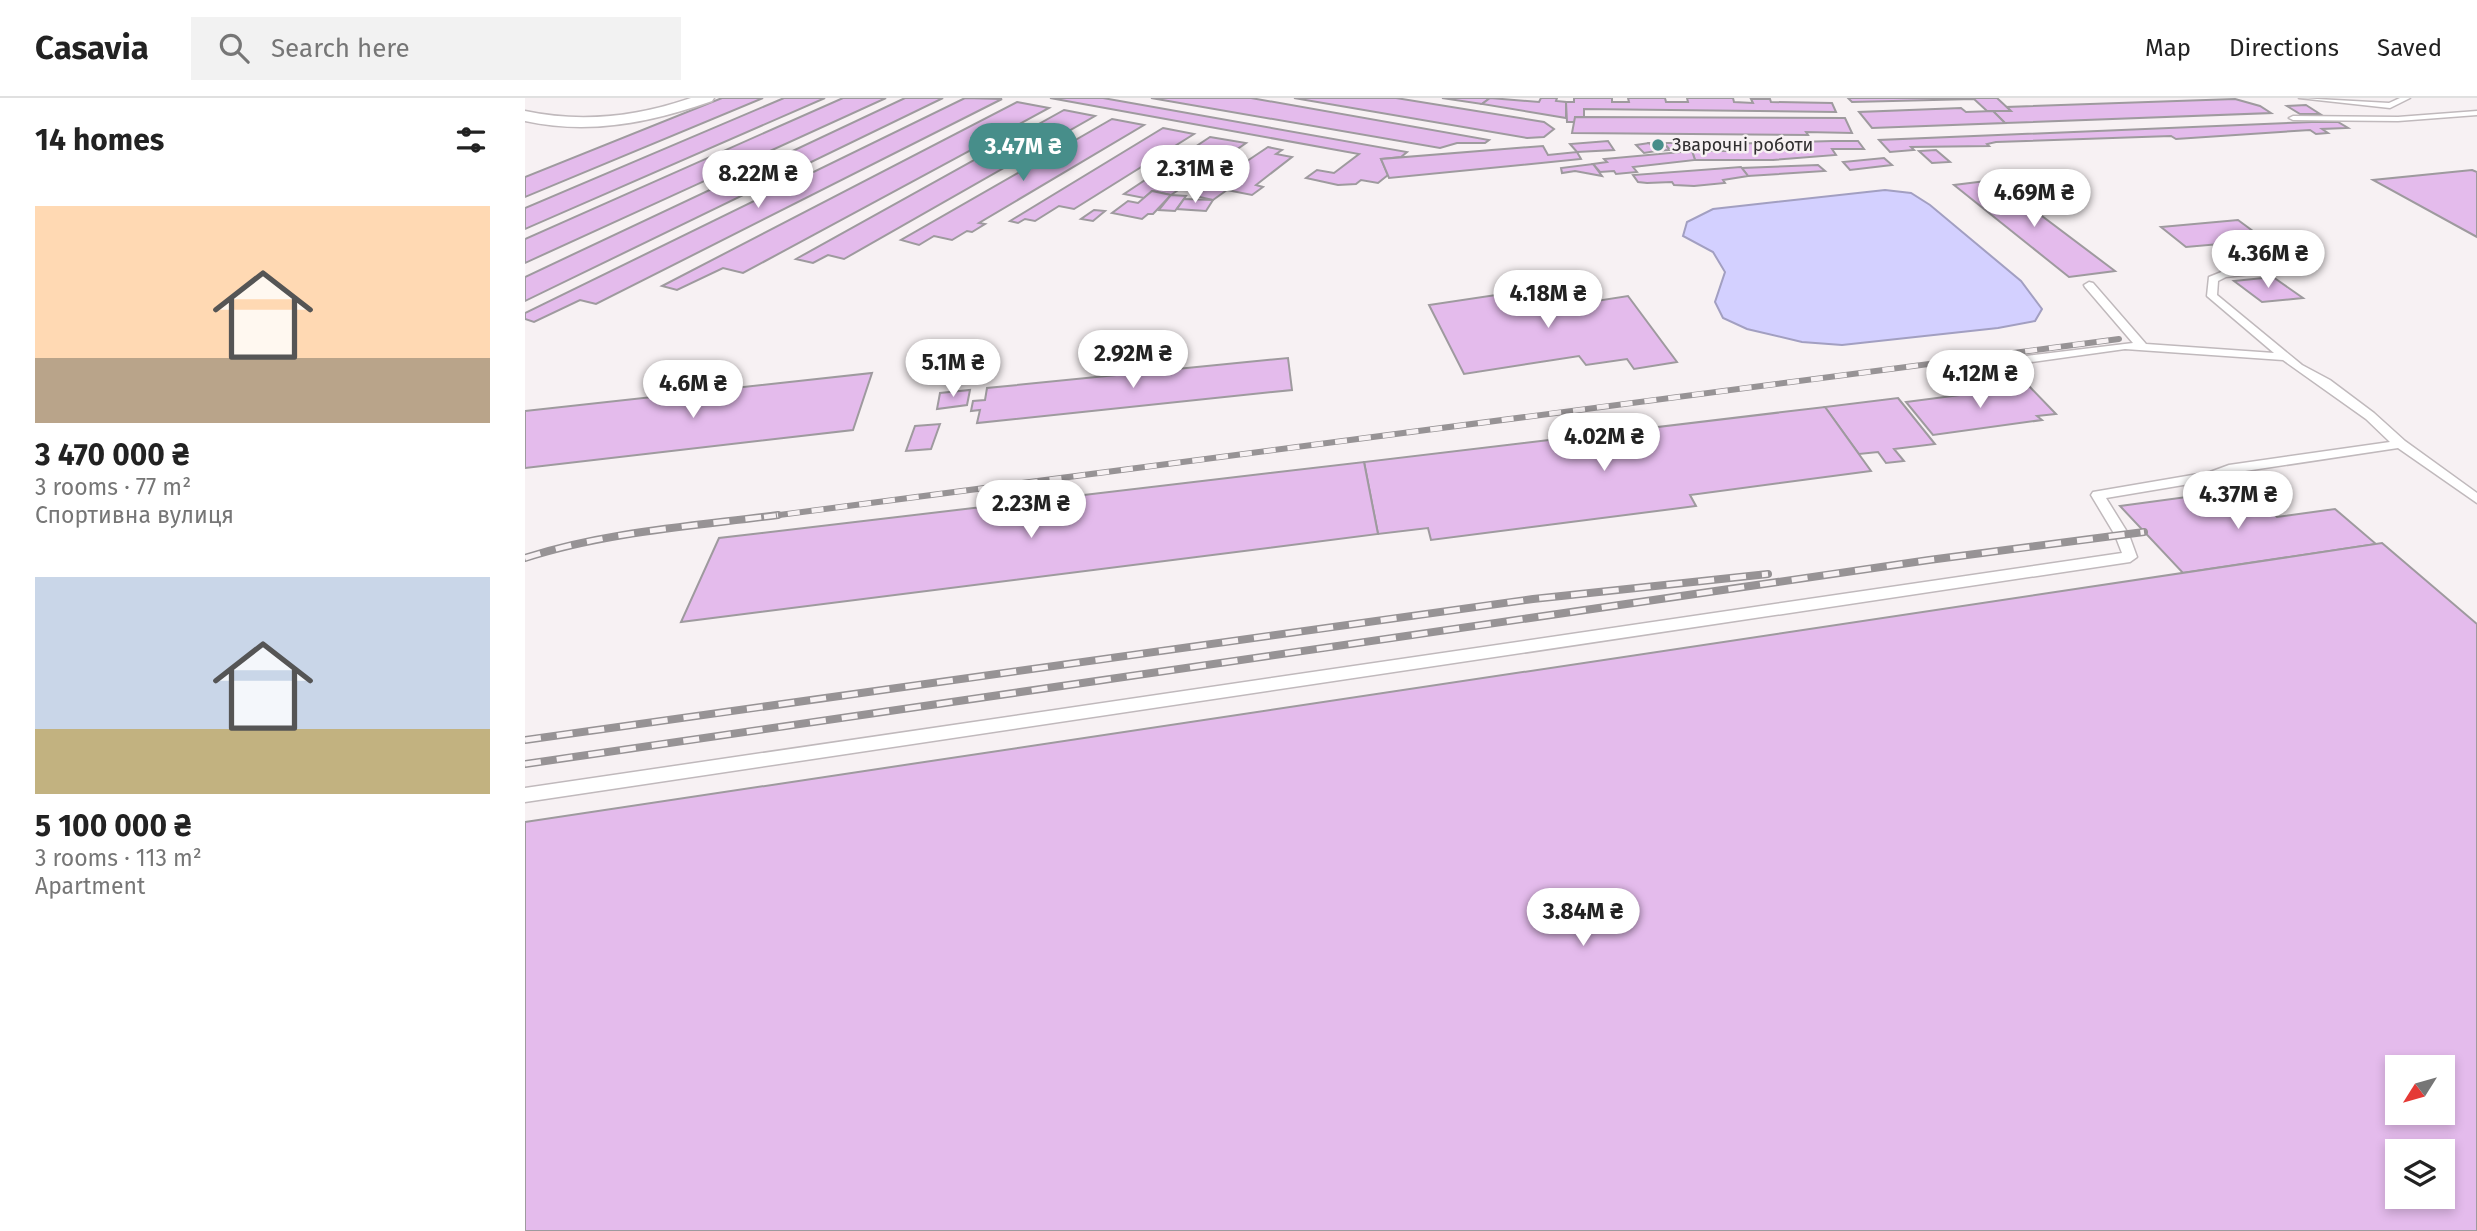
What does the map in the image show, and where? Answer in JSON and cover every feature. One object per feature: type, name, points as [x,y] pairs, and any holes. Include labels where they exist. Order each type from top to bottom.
[{"type":"street","points":[[525,116],[563,123],[592,123],[668,109],[706,98]]},
{"type":"lane","points":[[2303,98],[2390,106],[2406,98]]},
{"type":"lane","points":[[2322,98],[2334,100]]},
{"type":"lane","points":[[2293,118],[2398,119],[2477,113]]},
{"type":"lane","points":[[2254,271],[2224,274],[2213,279],[2212,296],[2286,357],[2337,391],[2400,444],[2477,499]]},
{"type":"lane","points":[[2089,285],[2142,347]]},
{"type":"lane","points":[[1952,369],[2125,346],[2239,356],[2286,357]]},
{"type":"lane","points":[[525,795],[2130,557],[2122,535],[2098,495],[2213,476],[2229,469],[2400,444]]},
{"type":"water","points":[[1885,190],[1911,193],[1930,205],[2021,281],[2042,309],[2035,321],[1998,328],[1842,345],[1802,342],[1747,329],[1723,318],[1715,302],[1725,272],[1713,252],[1683,236],[1687,222],[1713,209]]},
{"type":"building","points":[[722,98],[763,98],[525,197],[525,177]]},
{"type":"building","points":[[784,98],[825,98],[525,229],[525,208]]},
{"type":"building","points":[[843,98],[886,98],[525,263],[525,239]]},
{"type":"building","points":[[905,98],[943,98],[525,301],[525,277]]},
{"type":"building","points":[[965,98],[1002,99],[596,304],[580,300],[534,322],[525,319],[525,313]]},
{"type":"building","points":[[1050,98],[1103,98],[1407,152],[1401,157],[1381,159],[1388,175],[1378,183],[1361,180],[1356,184],[1338,185],[1306,178],[1317,170],[1334,173],[1359,154]]},
{"type":"building","points":[[1151,98],[1251,98],[1489,140],[1485,143],[1457,143],[1440,148]]},
{"type":"building","points":[[1294,98],[1396,98],[1544,122],[1554,129],[1544,137],[1527,138]]},
{"type":"building","points":[[1442,98],[1490,98],[1482,104]]},
{"type":"building","points":[[1490,98],[1539,102],[1541,98],[1557,98],[1556,101],[1566,102],[1566,118],[1482,104]]},
{"type":"building","points":[[1574,98],[1612,98],[1612,102],[1629,102],[1628,98],[1665,98],[1666,102],[1688,102],[1687,98],[1733,98],[1734,102],[1753,103],[1751,99],[1770,99],[1771,102],[1832,103],[1836,112],[1584,109],[1584,118],[1575,117],[1575,122],[1567,122],[1566,102],[1574,102]]},
{"type":"building","points":[[1848,98],[1997,98],[2011,111],[1987,111],[1974,99],[1852,102]]},
{"type":"building","points":[[2235,99],[2260,106],[2271,113],[2005,123],[1993,111],[2011,111],[2007,107]]},
{"type":"building","points":[[1017,102],[1049,108],[743,273],[723,268],[677,290],[662,286]]},
{"type":"building","points":[[2306,105],[2320,114],[2300,114],[2287,106]]},
{"type":"building","points":[[1961,108],[1966,112],[1993,111],[2005,123],[1872,128],[1859,112]]},
{"type":"building","points":[[1064,110],[1095,116],[844,259],[828,255],[813,263],[796,259]]},
{"type":"building","points":[[1575,117],[1845,118],[1852,133],[1572,133]]},
{"type":"building","points":[[1112,119],[1144,125],[979,223],[985,224],[972,232],[967,231],[952,240],[934,236],[919,245],[901,240]]},
{"type":"building","points":[[2338,122],[2348,128],[2322,129],[2328,133],[2316,134],[2310,130],[2176,139],[2171,136],[1996,142],[1987,144],[1989,146],[1911,147],[1914,150],[1890,152],[1879,140]]},
{"type":"building","points":[[1163,128],[1194,134],[1074,209],[1059,206],[1035,221],[1010,221]]},
{"type":"building","points":[[1210,137],[1246,143],[1171,195],[1152,191],[1144,198],[1124,194]]},
{"type":"building","points":[[1608,141],[1614,150],[1577,152],[1570,144]]},
{"type":"building","points":[[1858,141],[1864,149],[1832,149],[1836,155],[1773,160],[1695,160],[1692,151],[1725,151],[1722,144]]},
{"type":"building","points":[[1649,143],[1664,143],[1670,150],[1656,151]]},
{"type":"building","points":[[1649,143],[1656,151],[1644,153],[1636,145]]},
{"type":"building","points":[[1664,143],[1684,143],[1688,148],[1670,150]]},
{"type":"building","points":[[1543,146],[1548,155],[1577,152],[1581,159],[1389,178],[1381,159]]},
{"type":"building","points":[[1268,147],[1282,150],[1276,154],[1292,157],[1256,185],[1263,187],[1252,195],[1227,190],[1213,200],[1195,196]]},
{"type":"building","points":[[1936,150],[1950,162],[1932,163],[1919,151]]},
{"type":"building","points":[[1692,151],[1695,160],[1633,167],[1637,172],[1600,172],[1593,164],[1607,162],[1604,159]]},
{"type":"building","points":[[1884,158],[1892,165],[1850,170],[1843,162]]},
{"type":"building","points":[[1593,164],[1602,176],[1575,171],[1562,173],[1561,168]]},
{"type":"building","points":[[1818,165],[1825,171],[1748,176],[1742,168]]},
{"type":"building","points":[[1741,167],[1748,176],[1723,180],[1725,183],[1694,186],[1674,185],[1672,182],[1638,182],[1633,175]]},
{"type":"building","points":[[2472,170],[2477,172],[2477,237],[2373,180]]},
{"type":"building","points":[[1994,180],[2115,271],[2069,277],[1954,185]]},
{"type":"building","points":[[1152,191],[1171,195],[1153,214],[1142,219],[1112,213],[1128,201],[1138,203]]},
{"type":"building","points":[[1171,195],[1186,196],[1175,211],[1159,210]]},
{"type":"building","points":[[1184,199],[1213,200],[1206,211],[1177,209]]},
{"type":"building","points":[[1094,210],[1105,211],[1093,221],[1081,219]]},
{"type":"building","points":[[2238,220],[2265,240],[2186,247],[2161,227]]},
{"type":"building","points":[[2273,277],[2303,298],[2262,302],[2234,281]]},
{"type":"building","points":[[1577,283],[1590,302],[1628,296],[1677,362],[1634,369],[1627,359],[1586,365],[1579,356],[1464,374],[1429,305]]},
{"type":"building","points":[[1288,358],[1292,390],[977,423],[980,410],[971,411],[973,401],[985,400],[987,388]]},
{"type":"building","points":[[872,373],[853,430],[525,468],[525,411]]},
{"type":"building","points":[[2029,386],[2056,414],[2037,416],[2042,420],[1933,435],[1906,402]]},
{"type":"building","points":[[970,390],[967,405],[937,409],[940,393]]},
{"type":"building","points":[[1898,398],[1935,444],[1894,449],[1904,461],[1886,463],[1878,452],[1859,454],[1825,407]]},
{"type":"building","points":[[1825,407],[1871,471],[1690,495],[1696,506],[1431,540],[1428,528],[1378,534],[1364,462]]},
{"type":"building","points":[[940,424],[931,449],[906,451],[915,426]]},
{"type":"building","points":[[1364,462],[1378,534],[681,622],[719,538]]},
{"type":"building","points":[[2246,489],[2277,517],[2335,509],[2376,544],[2183,573],[2120,506]]},
{"type":"building","points":[[2382,543],[2477,624],[2477,1231],[525,1231],[525,822]]},
{"type":"railway","points":[[764,517],[2119,339]]},
{"type":"railway","points":[[525,558],[618,536],[778,515]]},
{"type":"railway","points":[[525,764],[1929,560],[2144,532]]},
{"type":"railway","points":[[525,740],[1533,599],[1768,574]]},
{"type":"place","name":"Зварочні роботи","points":[[1658,145]]}]
